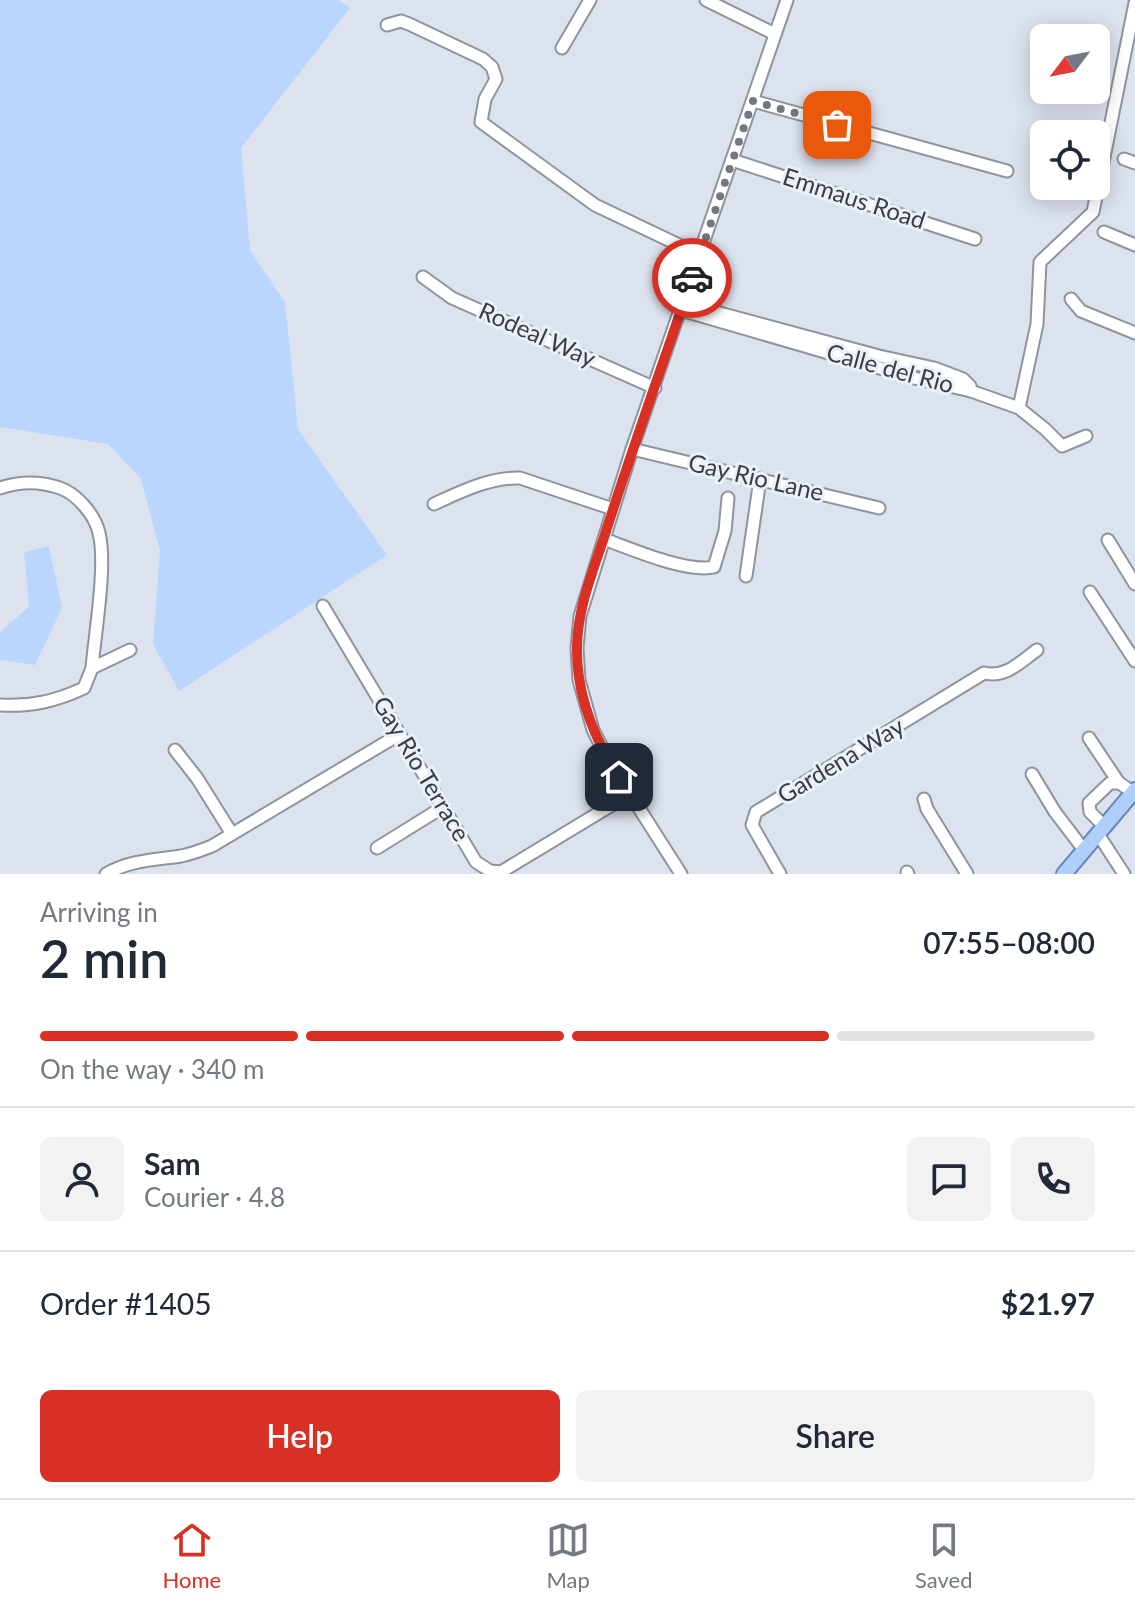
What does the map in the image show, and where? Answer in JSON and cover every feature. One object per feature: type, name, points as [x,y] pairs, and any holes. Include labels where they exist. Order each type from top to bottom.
[{"type":"main road","points":[[1064,874],[1134,791]]},
{"type":"street","points":[[562,48],[590,0]]},
{"type":"street","points":[[706,0],[775,34]]},
{"type":"street","points":[[681,874],[593,730],[579,680],[577,648],[580,616],[632,449],[787,0]]},
{"type":"street","points":[[1019,408],[1037,324],[1040,262],[1093,212],[1135,3]]},
{"type":"street","points":[[387,25],[401,21],[483,59],[492,67],[496,79],[485,99],[481,122],[595,205],[700,255]]},
{"type":"street","points":[[753,101],[1007,171]]},
{"type":"street","name":"Emmaus Road","points":[[732,160],[975,239]]},
{"type":"street","points":[[1104,232],[1135,245]]},
{"type":"street","name":"Rodeal Way","points":[[423,277],[452,298],[655,388]]},
{"type":"street","points":[[1071,299],[1081,311],[1135,333]]},
{"type":"street","name":"Calle del Rio","points":[[682,306],[1019,408],[1062,446],[1086,436]]},
{"type":"street","name":"Gay Rio Lane","points":[[632,449],[879,508]]},
{"type":"street","points":[[434,504],[467,489],[520,478],[613,509]]},
{"type":"street","points":[[746,576],[760,479]]},
{"type":"street","points":[[0,488],[32,482],[56,487],[76,498],[94,520],[99,532],[102,558],[92,668],[84,688],[62,698],[17,706],[0,705]]},
{"type":"street","points":[[604,539],[666,561],[714,567],[725,531],[728,498]]},
{"type":"street","points":[[1108,540],[1135,584]]},
{"type":"street","points":[[1090,592],[1135,661]]},
{"type":"street","name":"Gay Rio Terrace","points":[[323,606],[476,862],[490,871],[501,872],[630,794]]},
{"type":"street","points":[[92,668],[130,650]]},
{"type":"street","name":"Gardena Way","points":[[780,874],[752,825],[756,812],[984,673],[1003,673],[1037,650]]},
{"type":"street","points":[[107,874],[119,866],[185,855],[212,846],[400,734]]},
{"type":"street","points":[[1089,738],[1119,783]]},
{"type":"street","points":[[175,750],[232,834]]},
{"type":"street","points":[[1032,774],[1055,812],[1084,850]]},
{"type":"street","points":[[1124,874],[1090,812],[1089,803],[1110,783],[1119,783],[1134,791]]},
{"type":"street","points":[[924,799],[967,874]]},
{"type":"street","points":[[377,848],[443,807]]},
{"type":"shaded area","points":[[0,0],[339,0],[350,8],[241,148],[250,250],[285,302],[298,429],[387,555],[179,691],[153,644],[160,551],[141,479],[108,444],[0,427]]},
{"type":"shaded area","points":[[49,546],[62,608],[35,665],[0,660],[0,632],[29,607],[24,552]]},
{"type":"way so far","points":[[692,278],[753,101],[837,125]]},
{"type":"route","points":[[619,777],[600,746],[582,697],[577,648],[580,616],[632,449],[692,278]]}]
